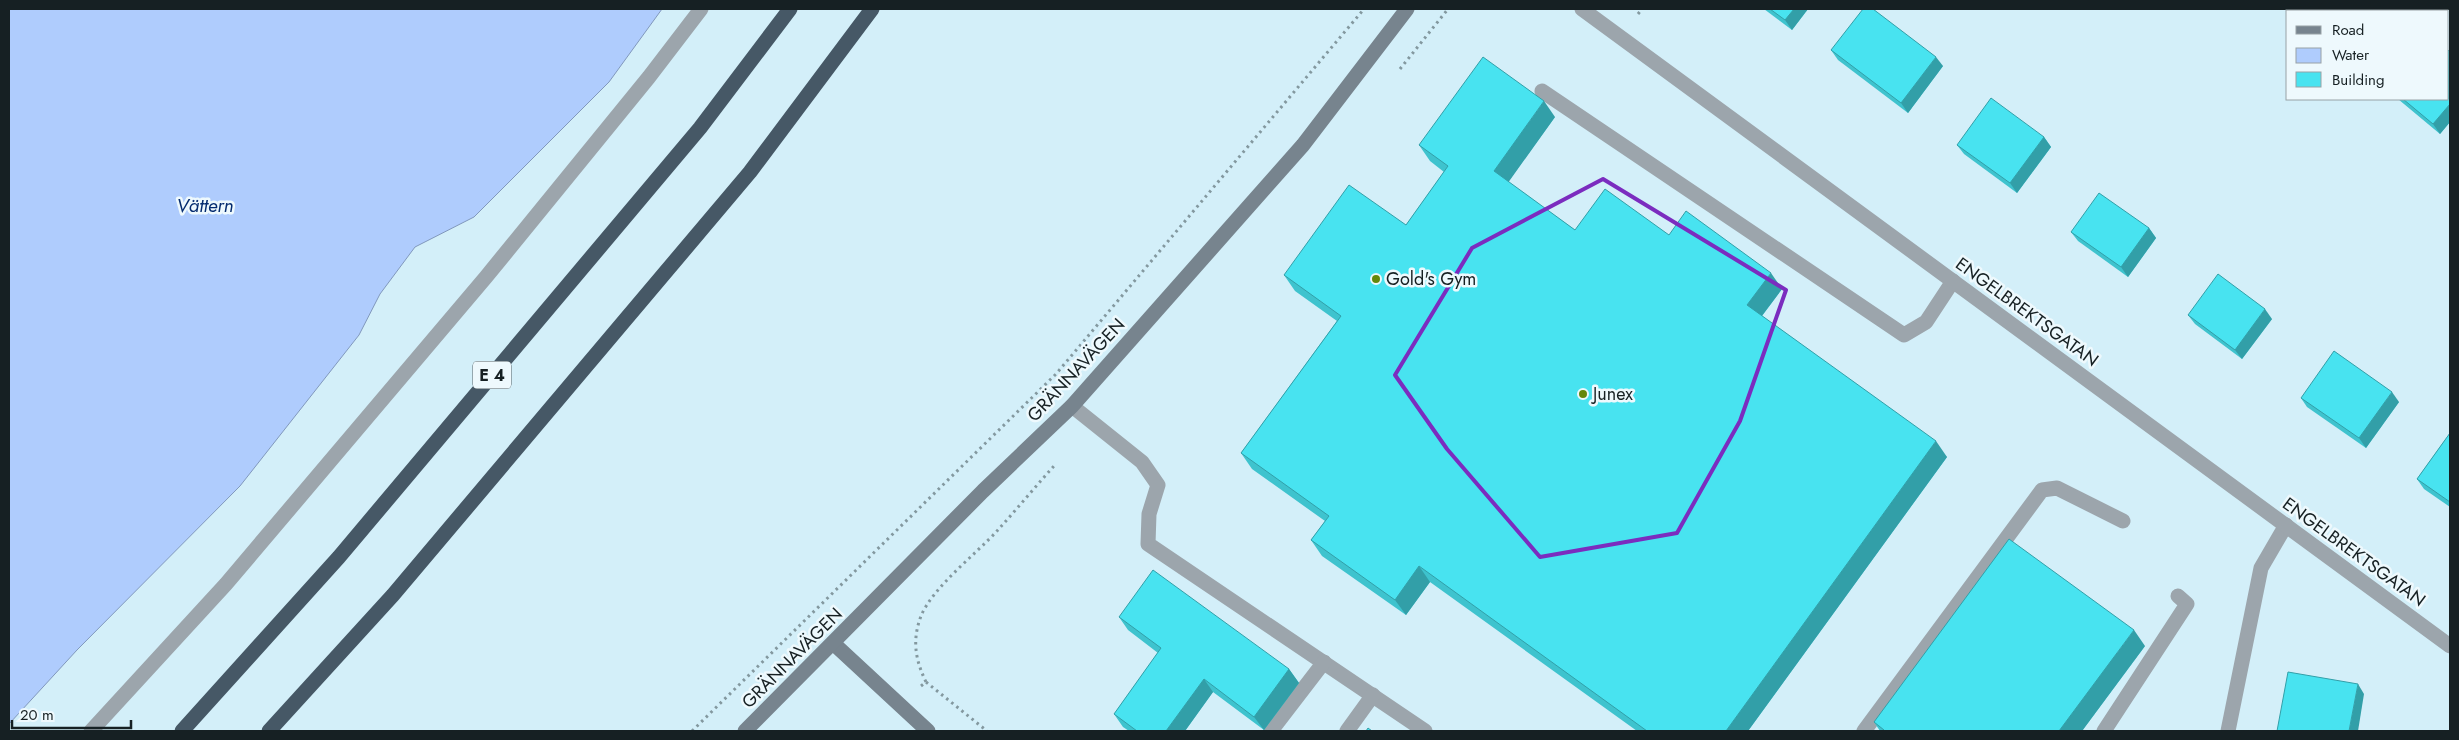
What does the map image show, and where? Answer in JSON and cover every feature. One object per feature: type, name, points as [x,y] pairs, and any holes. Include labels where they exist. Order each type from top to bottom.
[{"type":"highway","name":"E 4","points":[[182,731],[339,557],[700,128],[790,9]]},
{"type":"highway","points":[[269,731],[393,595],[750,172],[872,9]]},
{"type":"main road","name":"GRÄNNAVÄGEN","points":[[745,731],[983,491],[1072,406],[1302,145],[1406,9]]},
{"type":"main road","points":[[833,643],[928,731]]},
{"type":"street","points":[[91,731],[226,584],[480,284],[649,77],[701,9]]},
{"type":"street","name":"ENGELBREKTSGATAN","points":[[1582,9],[2450,646]]},
{"type":"street","points":[[1542,91],[1904,335],[1926,322],[1953,281]]},
{"type":"street","points":[[1072,406],[1142,462],[1158,485],[1149,514],[1148,544],[1425,731]]},
{"type":"street","points":[[1864,731],[2042,490],[2057,488],[2123,521]]},
{"type":"street","points":[[2228,731],[2261,568],[2286,525]]},
{"type":"street","points":[[2104,731],[2187,604],[2178,596]]},
{"type":"street","points":[[1271,731],[1324,662]]},
{"type":"street","points":[[1347,731],[1374,695]]},
{"type":"path","points":[[692,731],[1056,374],[1364,9]]},
{"type":"path","points":[[926,682],[987,731]]},
{"type":"highlighted area","points":[[1603,179],[1786,290],[1740,421],[1677,533],[1540,557],[1447,449],[1395,375],[1472,248]]},
{"type":"water","name":"Vättern","points":[[9,9],[662,9],[609,82],[474,217],[415,247],[380,294],[359,335],[240,486],[77,650],[9,724]]},
{"type":"building","points":[[1770,9],[1794,9],[1785,20]]},
{"type":"building","points":[[1863,9],[1873,9],[1936,57],[1901,103],[1831,50]]},
{"type":"building","points":[[2294,9],[2343,9],[2342,10]]},
{"type":"building","points":[[2449,51],[2450,104],[2433,124],[2404,100],[2449,100]]},
{"type":"building","name":"Junex","points":[[1483,57],[1544,101],[1494,171],[1575,230],[1605,189],[1669,235],[1686,211],[1771,273],[1747,305],[1936,441],[1726,731],[1647,731],[1419,566],[1395,600],[1311,540],[1329,516],[1241,453],[1341,316],[1284,275],[1349,185],[1406,225],[1448,166],[1419,145]]},
{"type":"building","points":[[1991,98],[2044,137],[2010,183],[1957,145]]},
{"type":"building","points":[[2099,193],[2149,228],[2121,267],[2071,232]]},
{"type":"building","points":[[2218,274],[2265,309],[2235,350],[2188,315]]},
{"type":"building","points":[[2334,351],[2392,392],[2359,438],[2301,398]]},
{"type":"building","points":[[2450,433],[2450,502],[2417,479]]},
{"type":"building","points":[[2009,539],[2134,630],[2059,731],[1884,731],[1874,722]]},
{"type":"building","points":[[1153,570],[1289,669],[1254,717],[1204,679],[1166,731],[1137,731],[1114,714],[1161,648],[1119,617]]},
{"type":"building","points":[[2288,672],[2358,684],[2349,731],[2277,731]]},
{"type":"place","name":"Gold's Gym","points":[[1376,279]]},
{"type":"place","name":"Junex","points":[[1583,394]]}]
